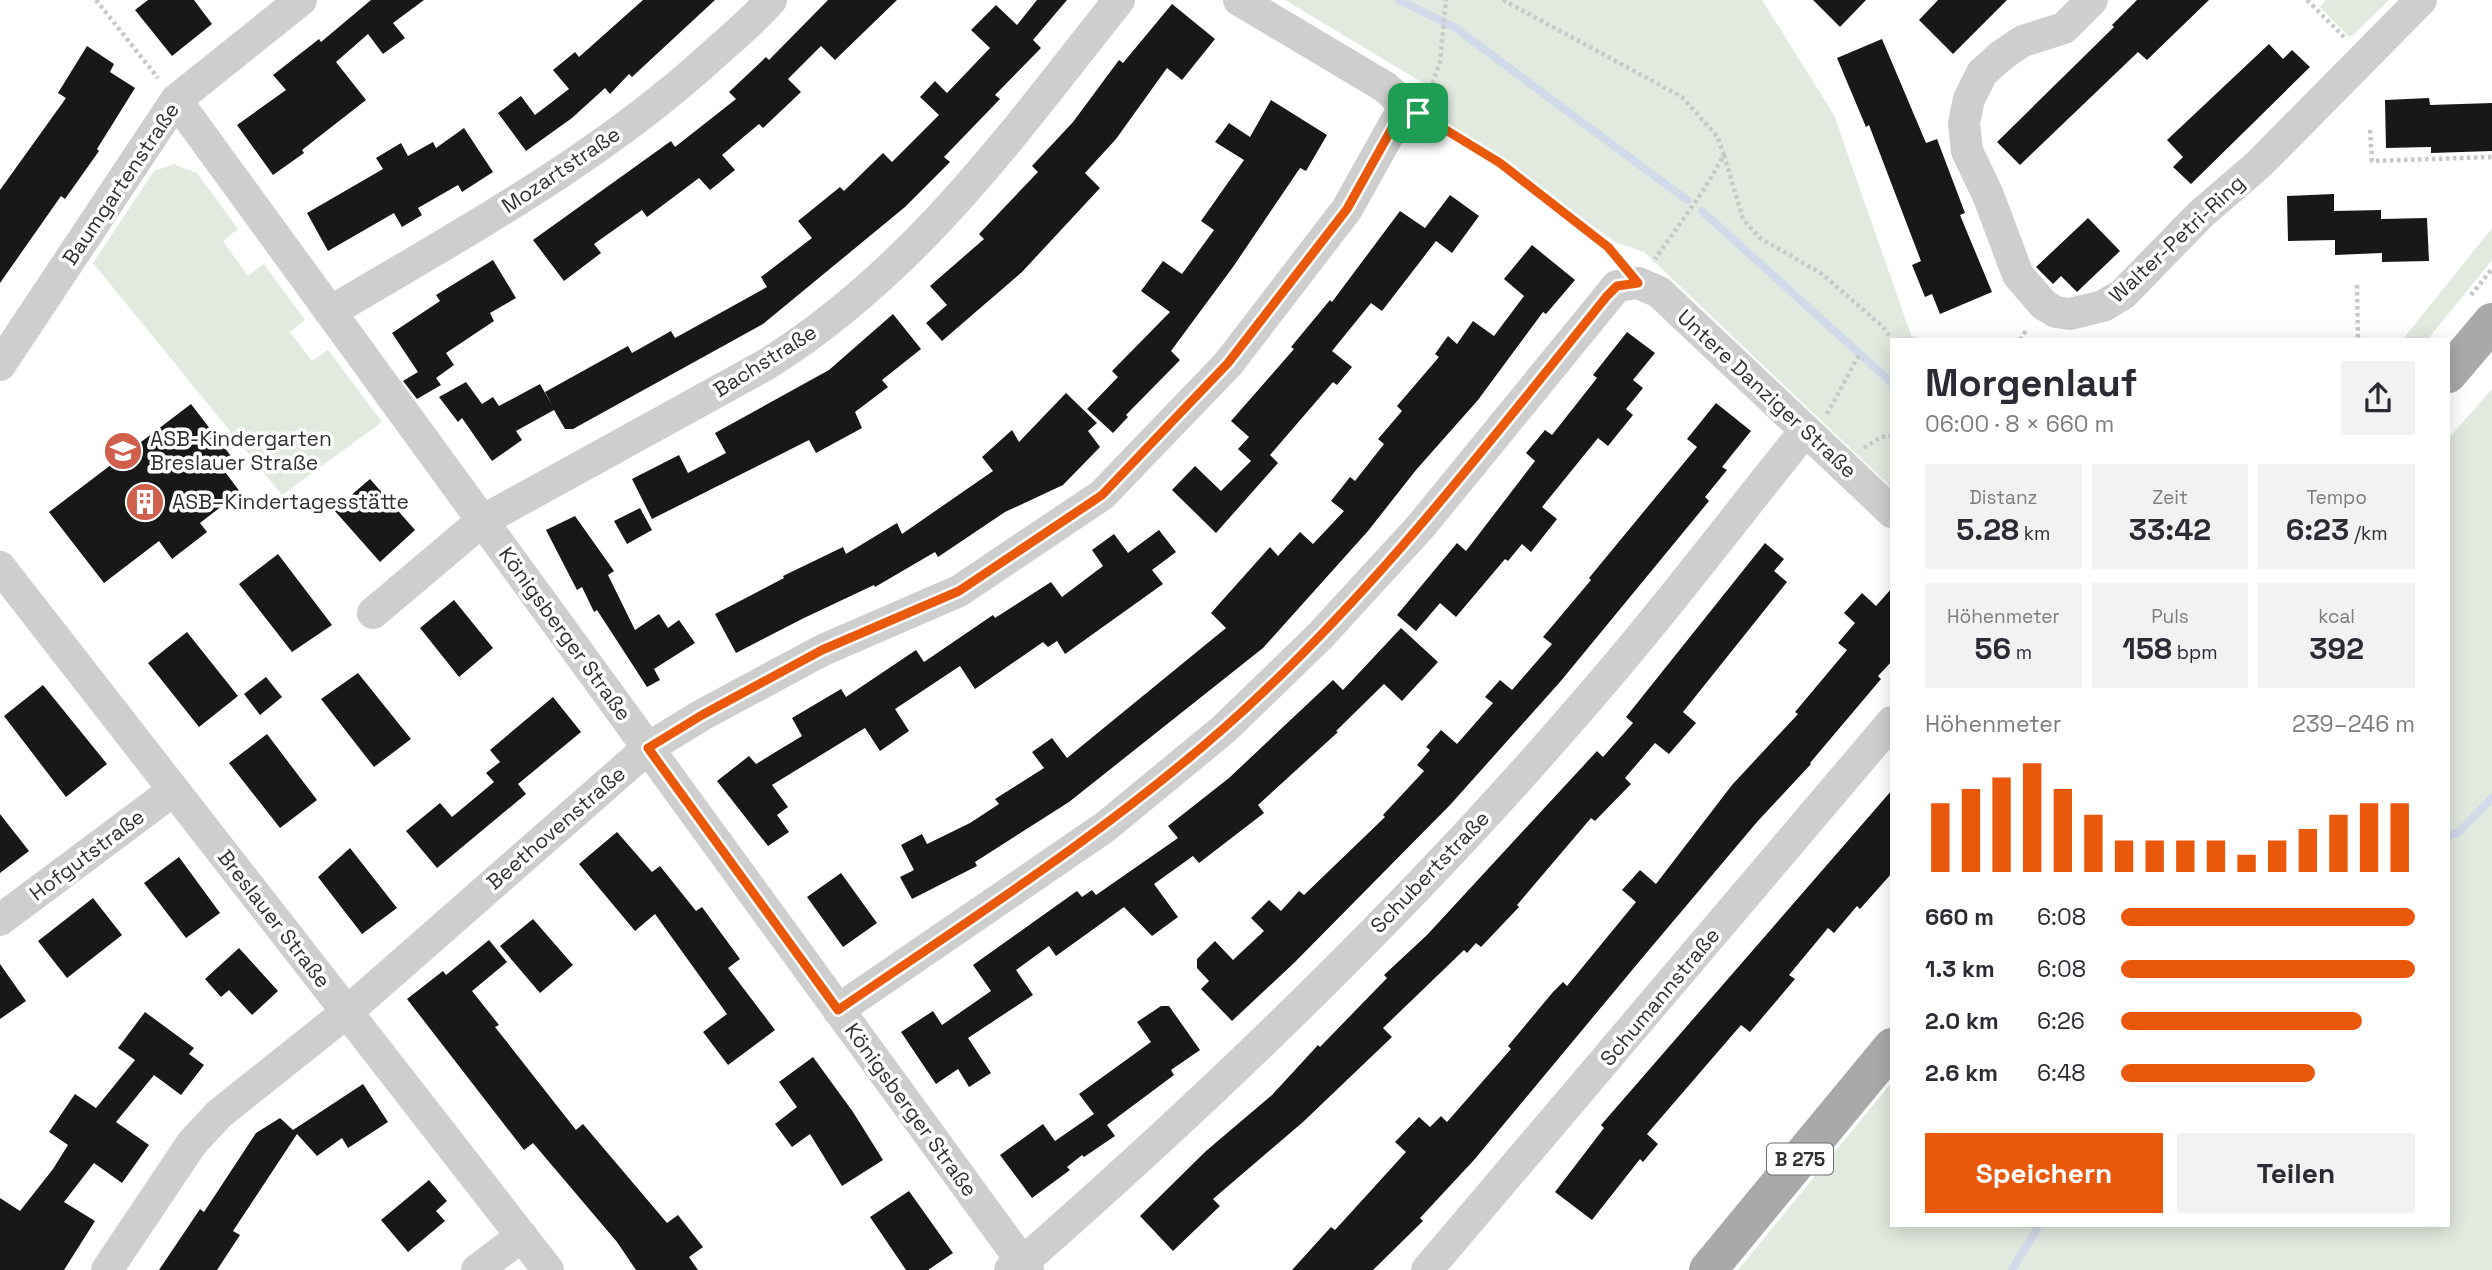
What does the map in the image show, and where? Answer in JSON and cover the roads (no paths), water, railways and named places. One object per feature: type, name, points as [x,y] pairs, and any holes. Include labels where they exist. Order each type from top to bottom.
[{"type":"main road","points":[[2450,372],[2492,322]]},
{"type":"main road","name":"B 275","points":[[1708,1270],[1890,1050]]},
{"type":"street","name":"Baumgartenstraße","points":[[0,365],[176,100],[301,0]]},
{"type":"street","name":"Mozartstraße","points":[[330,312],[560,175],[590,154],[688,78],[771,0]]},
{"type":"street","name":"Bachstraße","points":[[373,613],[482,521],[767,364],[798,345],[882,278],[977,180],[1119,0]]},
{"type":"street","name":"Beethovenstraße","points":[[107,1270],[192,1143],[219,1114],[347,1012],[648,748],[702,715],[822,650],[959,591],[1102,495],[1228,363],[1347,209],[1412,109],[1385,87],[1239,0]]},
{"type":"street","name":"Walter-Petri-Ring","points":[[2092,0],[2063,28],[2023,41],[1982,73],[1969,99],[1964,123],[1967,151],[1988,195],[2018,275],[2044,305],[2056,312],[2070,314],[2103,306],[2123,294],[2201,214],[2259,164],[2421,0]]},
{"type":"street","name":"Königsberger Straße","points":[[176,100],[838,1010],[1020,1267]]},
{"type":"street","name":"Untere Danziger Straße","points":[[838,1010],[1105,827],[1224,729],[1320,636],[1421,526],[1617,286],[1645,285],[1890,510]]},
{"type":"street","name":"Schubertstraße","points":[[1020,1267],[1116,1180],[1335,970],[1464,839],[1579,711],[1805,431]]},
{"type":"street","name":"Breslauer Straße","points":[[0,567],[548,1270]]},
{"type":"street","name":"Schumannstraße","points":[[1427,1270],[1890,724]]},
{"type":"street","name":"Hofgutstraße","points":[[0,920],[174,790]]},
{"type":"street","points":[[477,1270],[522,1236]]},
{"type":"waterway","points":[[1399,0],[1454,27],[1687,200]]},
{"type":"waterway","points":[[1702,211],[1890,381]]},
{"type":"waterway","points":[[2450,835],[2459,832],[2492,798]]},
{"type":"waterway","points":[[2012,1270],[2038,1227]]},
{"type":"place","name":"ASB-Kindergarten Breslauer Straße","points":[[123,451]]},
{"type":"place","name":"ASB–Kindertagesstätte","points":[[145,502]]}]
